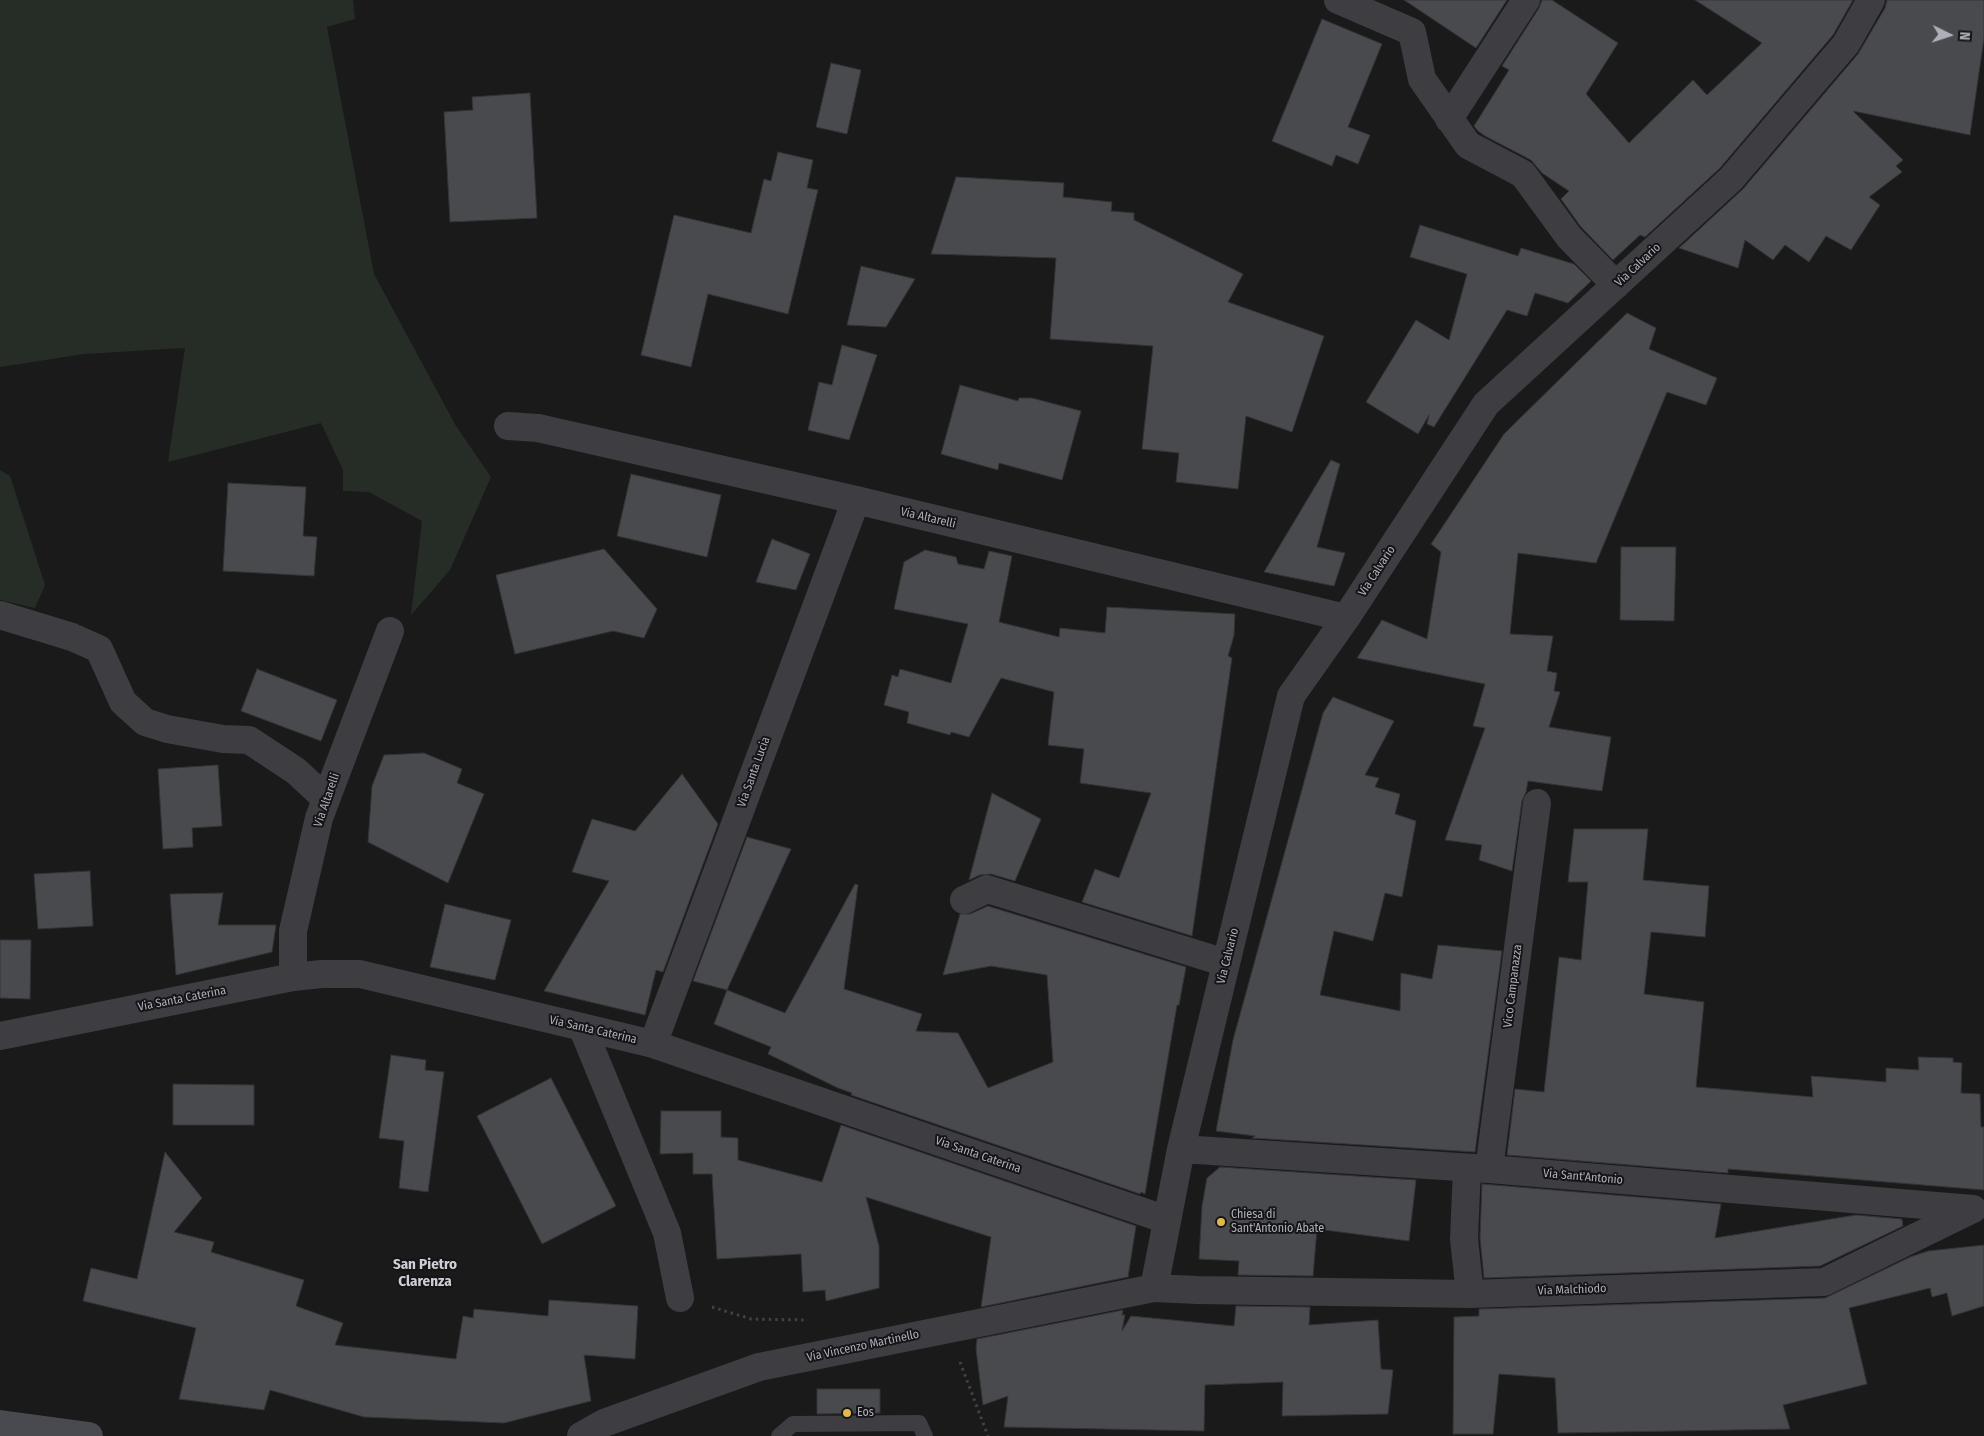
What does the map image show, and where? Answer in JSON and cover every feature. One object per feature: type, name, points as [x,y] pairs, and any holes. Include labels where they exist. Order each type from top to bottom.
[{"type":"street","points":[[1338,0],[1412,32],[1422,79],[1468,145],[1523,174],[1569,237],[1616,285]]},
{"type":"street","points":[[1449,119],[1526,0]]},
{"type":"street","name":"Via Calvario","points":[[1154,1288],[1181,1149],[1291,696],[1346,618],[1486,404],[1731,179],[1846,44],[1871,0]]},
{"type":"street","name":"Via Altarelli","points":[[508,426],[538,428],[856,500],[1346,618]]},
{"type":"street","name":"Via Santa Lucia","points":[[653,1044],[856,500]]},
{"type":"street","points":[[0,615],[72,637],[99,649],[123,702],[145,722],[167,730],[223,739],[249,740],[296,771],[326,799]]},
{"type":"street","name":"Via Altarelli","points":[[293,977],[293,931],[319,818],[390,631]]},
{"type":"street","name":"Vico Campanazza","points":[[1470,1294],[1464,1239],[1478,1168],[1537,803]]},
{"type":"street","points":[[964,900],[986,889],[1226,963]]},
{"type":"street","name":"Via Santa Caterina","points":[[0,1036],[293,977],[322,974],[360,974],[653,1044],[1167,1220]]},
{"type":"street","points":[[582,1027],[667,1232],[680,1298]]},
{"type":"street","name":"Via Sant'Antonio","points":[[1181,1149],[1478,1168],[1979,1209]]},
{"type":"street","name":"Via Malchiodo","points":[[1154,1288],[1470,1294],[1824,1282],[1979,1209]]},
{"type":"street","name":"Via Vincenzo Martinello","points":[[581,1436],[604,1423],[759,1367],[1154,1288]]},
{"type":"street","points":[[0,1424],[89,1436]]},
{"type":"lane","points":[[779,1436],[793,1424],[918,1423],[925,1436]]},
{"type":"path","points":[[680,1298],[751,1319],[808,1321]]},
{"type":"path","points":[[948,1329],[988,1436]]},
{"type":"shaded area","points":[[0,0],[353,0],[355,19],[327,27],[374,274],[456,426],[491,477],[450,570],[411,615],[422,521],[369,492],[343,491],[343,470],[321,423],[168,462],[185,348],[84,354],[0,367]]},
{"type":"shaded area","points":[[0,470],[10,476],[45,585],[35,608],[0,600]]},
{"type":"building","points":[[1404,0],[1507,0],[1476,48]]},
{"type":"building","points":[[1542,0],[1552,0],[1618,43],[1586,94],[1629,143],[1693,80],[1707,95],[1762,43],[1695,0],[1853,0],[1833,35],[1720,168],[1645,237],[1640,235],[1613,260],[1581,227],[1561,199],[1569,191],[1542,173],[1531,160],[1485,136],[1474,126],[1509,70],[1502,66],[1539,8]]},
{"type":"building","points":[[1887,0],[1984,0],[1984,38],[1970,135],[1853,111],[1903,160],[1896,166],[1902,172],[1869,197],[1880,205],[1851,250],[1826,236],[1809,262],[1785,245],[1773,260],[1745,240],[1738,268],[1679,248],[1743,189],[1858,54],[1885,8]]},
{"type":"building","points":[[1322,19],[1382,44],[1348,127],[1370,135],[1358,164],[1336,155],[1332,166],[1272,141]]},
{"type":"building","points":[[831,63],[861,70],[847,134],[816,127]]},
{"type":"building","points":[[530,93],[537,218],[450,222],[444,112],[473,110],[472,97]]},
{"type":"building","points":[[778,152],[813,160],[807,188],[818,190],[788,314],[708,294],[691,367],[641,355],[674,215],[751,233],[764,179],[771,181]]},
{"type":"building","points":[[956,177],[1064,183],[1063,197],[1112,202],[1111,211],[1134,213],[1134,220],[1243,274],[1228,302],[1324,336],[1292,432],[1246,416],[1238,489],[1176,482],[1179,453],[1142,449],[1153,346],[1050,339],[1056,258],[931,254]]},
{"type":"building","points":[[1420,225],[1518,256],[1521,248],[1574,264],[1591,281],[1568,303],[1535,293],[1527,316],[1507,310],[1434,427],[1427,424],[1429,415],[1418,434],[1366,402],[1416,320],[1449,340],[1467,274],[1410,257]]},
{"type":"building","points":[[861,266],[915,279],[886,327],[847,325]]},
{"type":"building","points":[[1627,313],[1656,328],[1649,349],[1717,378],[1706,405],[1667,392],[1596,563],[1518,553],[1510,634],[1553,636],[1547,671],[1557,673],[1554,691],[1560,692],[1549,727],[1611,737],[1602,791],[1528,781],[1522,801],[1512,871],[1479,860],[1482,845],[1445,840],[1485,728],[1473,726],[1485,684],[1357,658],[1382,620],[1427,639],[1441,552],[1431,544],[1504,434]]},
{"type":"building","points":[[842,345],[877,355],[849,440],[808,430],[819,382],[832,385]]},
{"type":"building","points":[[960,385],[1018,401],[1019,398],[1032,398],[1081,411],[1062,480],[999,463],[998,470],[941,454]]},
{"type":"building","points":[[1331,460],[1340,464],[1317,547],[1345,553],[1334,586],[1264,572]]},
{"type":"building","points":[[631,474],[721,495],[707,557],[617,536]]},
{"type":"building","points":[[228,483],[306,487],[303,536],[317,537],[314,576],[223,571]]},
{"type":"building","points":[[772,539],[810,554],[796,590],[756,582]]},
{"type":"building","points":[[1621,547],[1676,547],[1674,621],[1620,620]]},
{"type":"building","points":[[604,549],[657,609],[644,638],[613,631],[515,654],[496,575]]},
{"type":"building","points":[[925,550],[956,557],[958,564],[984,569],[989,551],[1012,556],[999,622],[1059,637],[1060,628],[1105,633],[1107,607],[1235,614],[1234,635],[1228,656],[1232,658],[1192,936],[1082,902],[1095,869],[1119,878],[1151,793],[1080,783],[1084,749],[1048,745],[1054,692],[1001,678],[969,737],[951,732],[950,735],[907,723],[909,712],[884,705],[892,675],[898,677],[900,669],[951,683],[968,624],[894,609],[904,562]]},
{"type":"building","points":[[257,669],[337,700],[321,741],[241,711]]},
{"type":"building","points":[[1333,697],[1394,721],[1365,775],[1379,778],[1375,787],[1400,794],[1395,814],[1416,821],[1402,897],[1385,893],[1373,941],[1334,931],[1320,995],[1400,1011],[1401,973],[1432,979],[1438,945],[1502,951],[1475,1152],[1252,1138],[1255,1136],[1216,1131],[1233,1040],[1323,713]]},
{"type":"building","points":[[424,753],[462,769],[457,783],[484,794],[448,883],[368,842],[372,786],[384,755]]},
{"type":"building","points":[[218,765],[222,826],[192,828],[193,847],[163,849],[158,769]]},
{"type":"building","points":[[682,774],[718,824],[663,972],[656,970],[645,1015],[544,991],[609,881],[572,872],[592,819],[635,831]]},
{"type":"building","points":[[992,793],[1041,819],[1015,881],[991,874],[980,875],[969,880]]},
{"type":"building","points":[[1574,829],[1648,829],[1643,880],[1709,886],[1705,937],[1651,932],[1644,994],[1704,1002],[1696,1087],[1813,1097],[1811,1076],[1886,1082],[1886,1068],[1919,1070],[1918,1057],[1953,1058],[1953,1062],[1962,1063],[1961,1093],[1980,1094],[1981,1127],[1984,1127],[1984,1190],[1728,1169],[1728,1173],[1507,1155],[1515,1089],[1544,1092],[1559,957],[1581,960],[1588,882],[1568,882]]},
{"type":"building","points":[[747,837],[791,849],[727,990],[693,981]]},
{"type":"building","points":[[90,871],[93,926],[38,929],[34,874]]},
{"type":"building","points":[[855,884],[858,885],[844,989],[922,1014],[916,1031],[958,1033],[988,1088],[1053,1062],[1047,975],[991,966],[943,975],[960,914],[970,914],[988,906],[1186,967],[1179,1005],[1177,1005],[1145,1194],[1141,1192],[1140,1194],[851,1095],[852,1093],[768,1054],[771,1047],[714,1024],[727,990],[785,1013]]},
{"type":"building","points":[[223,893],[218,925],[276,925],[272,952],[176,975],[170,894]]},
{"type":"building","points":[[445,904],[511,920],[495,980],[430,967]]},
{"type":"building","points":[[0,940],[31,940],[30,999],[0,998]]},
{"type":"building","points":[[391,1055],[426,1060],[425,1070],[444,1072],[428,1192],[399,1188],[404,1141],[379,1138]]},
{"type":"building","points":[[551,1078],[616,1206],[542,1244],[477,1116]]},
{"type":"building","points":[[173,1084],[254,1085],[254,1125],[173,1125]]},
{"type":"building","points":[[661,1111],[721,1111],[721,1137],[738,1138],[738,1160],[822,1182],[841,1125],[1136,1226],[1128,1277],[981,1307],[991,1237],[866,1197],[879,1246],[879,1288],[826,1301],[825,1290],[803,1292],[801,1254],[717,1259],[712,1174],[693,1174],[693,1153],[660,1154]]},
{"type":"building","points":[[165,1152],[202,1198],[174,1232],[214,1242],[211,1252],[304,1280],[296,1306],[343,1323],[335,1345],[456,1359],[463,1316],[473,1318],[474,1309],[548,1316],[549,1300],[638,1306],[635,1359],[584,1355],[591,1401],[504,1423],[364,1417],[270,1390],[264,1410],[179,1399],[196,1328],[83,1301],[91,1268],[137,1279]]},
{"type":"building","points":[[1220,1167],[1416,1180],[1409,1241],[1317,1229],[1313,1276],[1238,1275],[1239,1261],[1199,1259],[1202,1206],[1207,1178]]},
{"type":"building","points":[[1482,1184],[1721,1204],[1715,1238],[1856,1215],[1902,1219],[1903,1226],[1820,1266],[1484,1278],[1480,1238]]},
{"type":"building","points":[[1984,1245],[1984,1306],[1952,1316],[1947,1293],[1932,1297],[1930,1288],[1849,1308],[1867,1384],[1783,1405],[1790,1429],[1558,1433],[1555,1378],[1499,1374],[1493,1434],[1453,1434],[1454,1317],[1479,1316],[1479,1309],[1825,1298],[1910,1257],[1928,1251]]},
{"type":"building","points":[[1236,1306],[1310,1307],[1309,1325],[1378,1320],[1381,1369],[1393,1370],[1388,1414],[1282,1416],[1283,1382],[1205,1385],[1204,1431],[1004,1427],[1008,1396],[983,1405],[976,1349],[977,1339],[1123,1310],[1122,1315],[1125,1315],[1122,1331],[1131,1316],[1234,1326]]},
{"type":"building","points":[[817,1389],[880,1389],[880,1413],[817,1414]]},
{"type":"place","name":"Chiesa di Sant'Antonio Abate","points":[[1221,1222]]},
{"type":"place","name":"Eos","points":[[847,1413]]},
{"type":"district","name":"San Pietro Clarenza","points":[[425,1274]]}]
